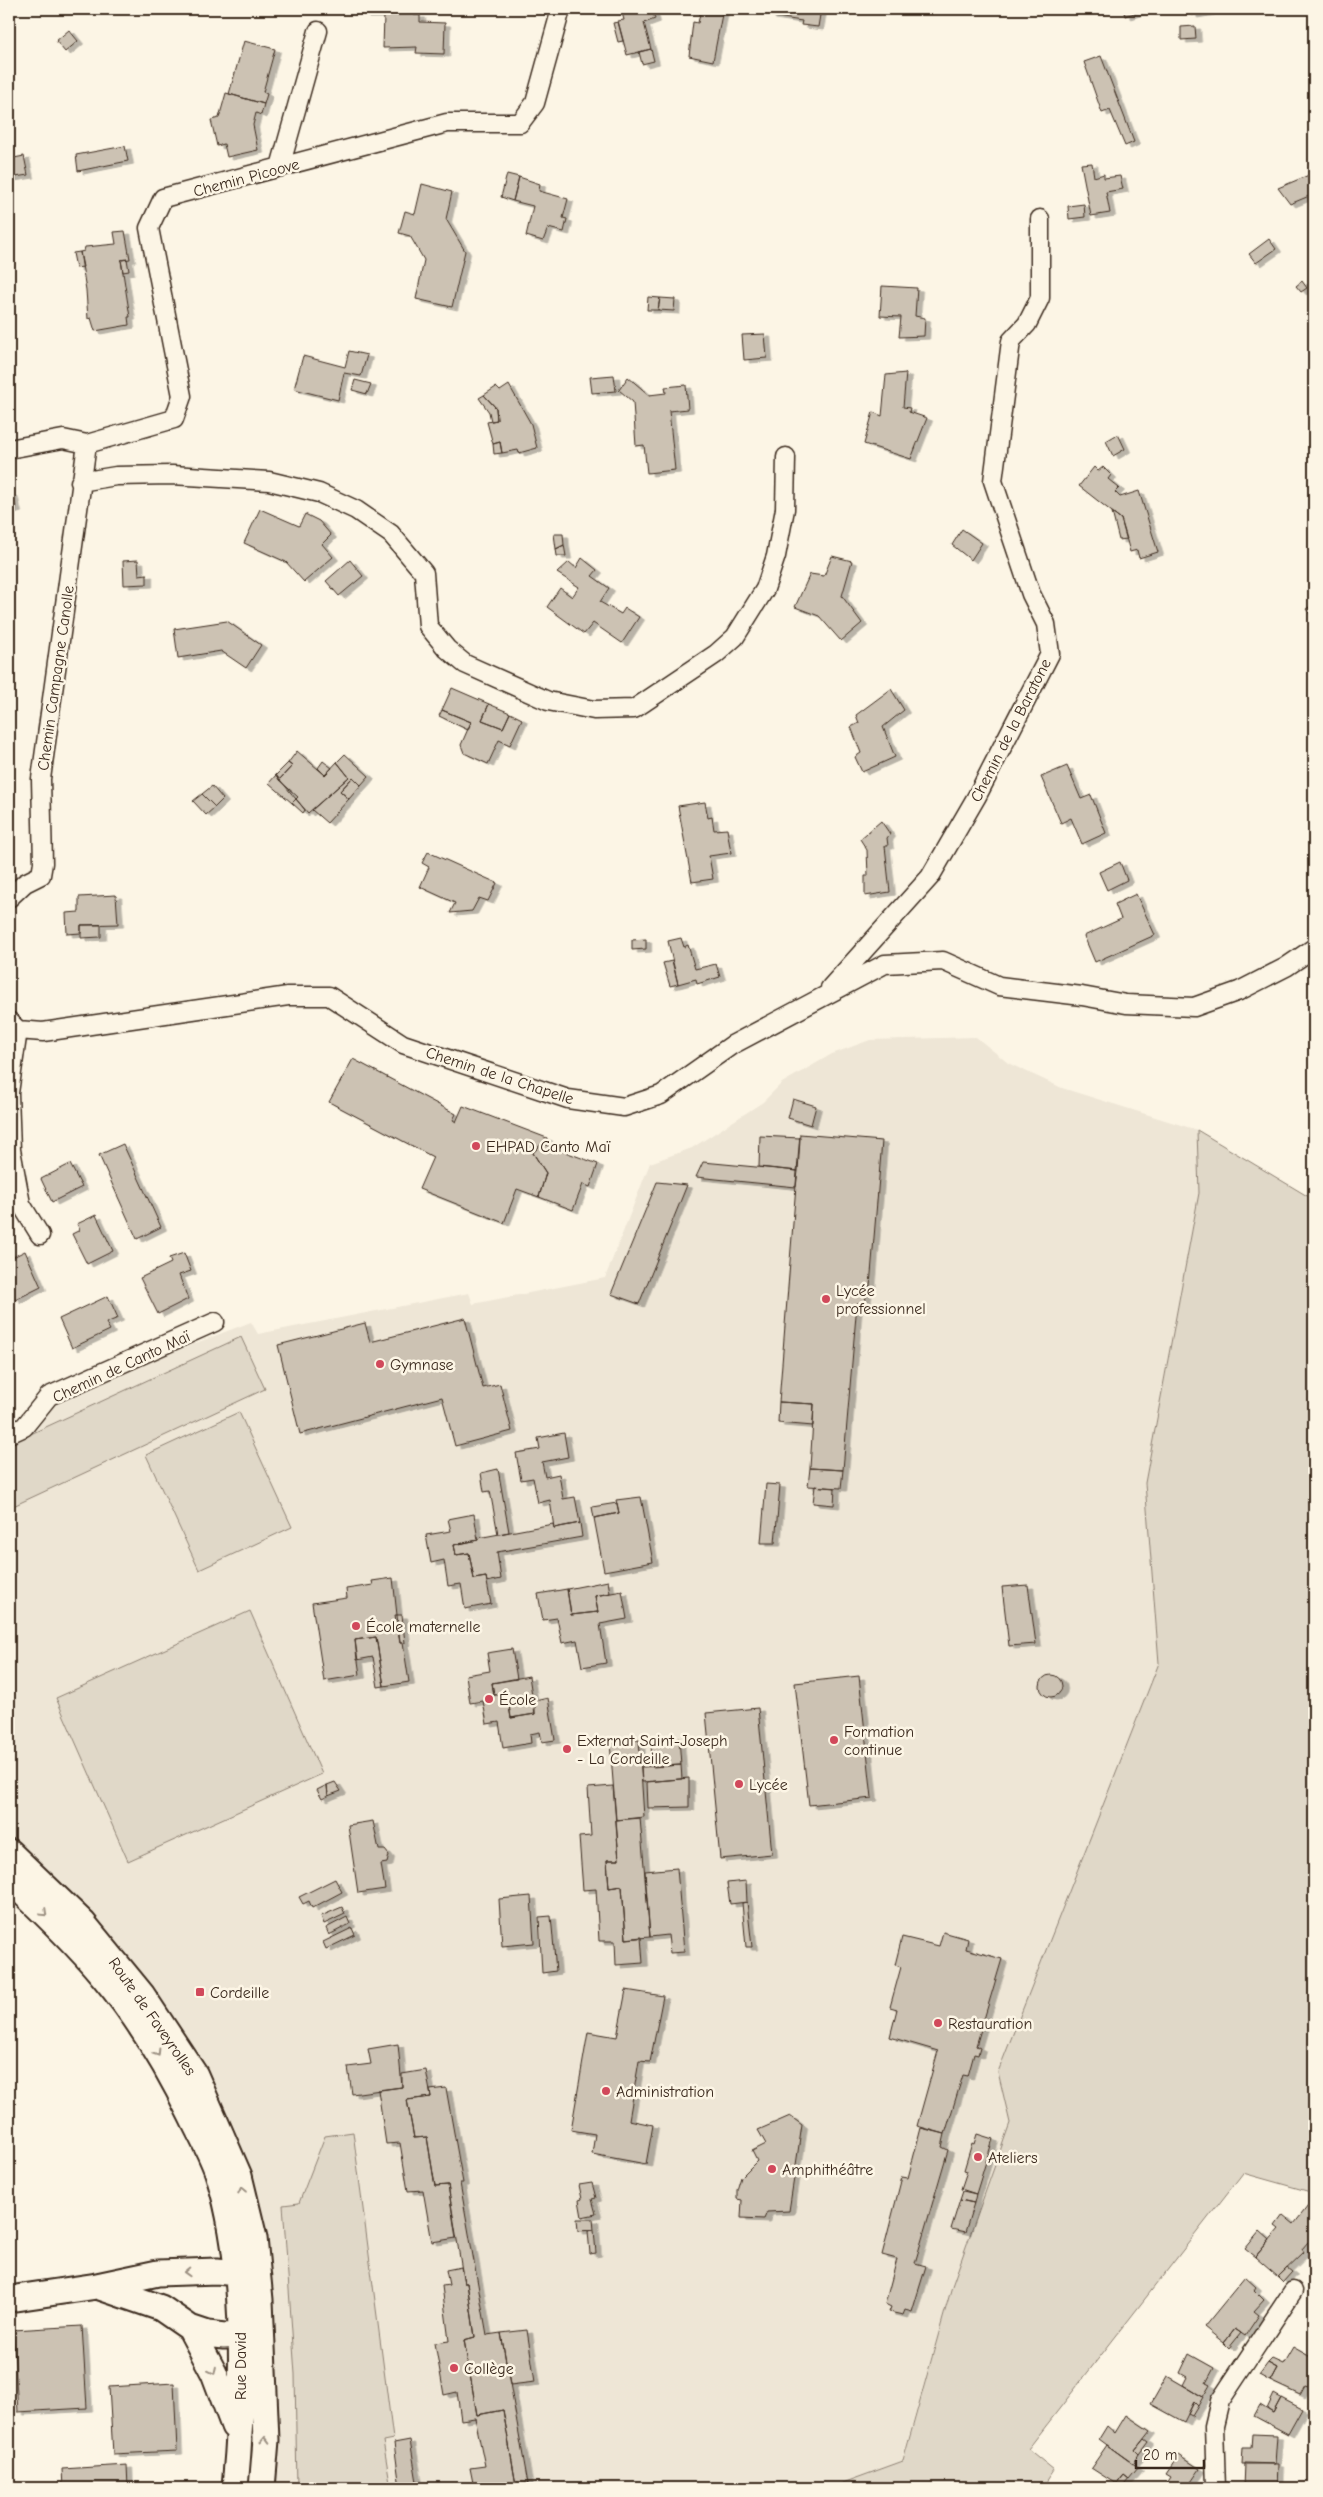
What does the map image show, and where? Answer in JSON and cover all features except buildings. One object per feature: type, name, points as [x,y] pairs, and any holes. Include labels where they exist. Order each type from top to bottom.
[{"type":"main road","name":"Route de Faveyrolles","points":[[9,1852],[83,1923],[115,1960],[142,1994],[195,2075],[239,2176],[254,2238],[260,2300]]},
{"type":"main road","name":"Route de Faveyrolles","points":[[9,1879],[64,1933],[103,1976],[131,2012],[178,2086],[219,2175],[233,2243]]},
{"type":"main road","name":"Rue David","points":[[233,2243],[240,2335],[239,2441],[236,2488]]},
{"type":"main road","points":[[9,2299],[97,2286],[158,2273],[217,2271],[236,2273],[248,2283],[260,2300],[252,2322],[240,2335],[224,2336],[190,2328],[162,2308],[97,2286]]},
{"type":"main road","name":"Rue David","points":[[260,2300],[266,2440],[262,2488]]},
{"type":"main road","points":[[190,2328],[214,2372],[239,2441]]},
{"type":"street","name":"Chemin Picoove","points":[[87,444],[174,419],[182,396],[149,228],[163,198],[447,123],[520,123],[535,103],[561,9]]},
{"type":"street","points":[[280,167],[318,31]]},
{"type":"street","name":"Chemin de la Baratone","points":[[822,998],[930,877],[982,787],[1050,654],[1046,624],[1032,594],[993,481],[1011,341],[1027,324],[1040,298],[1040,219]]},
{"type":"street","points":[[9,449],[63,439],[87,444]]},
{"type":"street","name":"Chemin Campagne Canolle","points":[[9,898],[25,883],[41,875],[43,864],[41,779],[80,482],[87,444]]},
{"type":"street","points":[[80,482],[116,476],[172,475],[270,481],[319,493],[356,510],[391,534],[424,573],[428,626],[447,649],[465,664],[548,701],[594,710],[634,708],[716,654],[735,638],[765,589],[776,556],[785,509],[786,457]]},
{"type":"street","name":"Chemin de la Chapelle","points":[[13,1025],[43,1032],[288,996],[329,996],[352,1009],[403,1044],[568,1099],[624,1107],[661,1095],[732,1045],[885,964],[943,961],[999,986],[1082,996],[1126,1004],[1194,1006],[1239,991],[1286,967],[1314,948]]},
{"type":"street","points":[[13,1025],[9,1093],[11,1150],[21,1204],[40,1235]]},
{"type":"street","name":"Chemin de Canto Maï","points":[[9,1434],[24,1427],[49,1396],[215,1322]]},
{"type":"street","points":[[1216,2488],[1214,2426],[1220,2401],[1293,2291]]},
{"type":"shaded area","name":"Externat Saint-Joseph - La Cordeille","points":[[976,1037],[1008,1063],[1062,1088],[1197,1130],[1199,1193],[1145,1483],[1159,1663],[998,2072],[1010,2123],[952,2286],[902,2461],[829,2488],[274,2488],[277,2389],[267,2241],[253,2181],[237,2134],[219,2093],[197,2051],[167,2011],[76,1901],[9,1835],[9,1444],[31,1434],[56,1404],[154,1359],[251,1322],[258,1334],[469,1293],[473,1304],[605,1278],[650,1163],[692,1148],[763,1102],[782,1083],[832,1054],[870,1040]]},
{"type":"shaded area","points":[[1197,1130],[1314,1200],[1314,2193],[1243,2173],[1028,2449],[1054,2470],[1042,2488],[829,2488],[903,2461],[952,2286],[1010,2123],[998,2072],[1159,1663],[1145,1483],[1199,1193]]},
{"type":"shaded area","points":[[241,1337],[265,1389],[9,1508],[9,1444]]},
{"type":"shaded area","points":[[239,1412],[292,1527],[199,1570],[146,1455]]},
{"type":"shaded area","points":[[250,1611],[322,1774],[128,1861],[56,1698]]},
{"type":"shaded area","points":[[353,2132],[393,2439],[383,2441],[391,2488],[297,2488],[295,2374],[283,2205],[299,2203],[325,2136]]},
{"type":"place","name":"EHPAD Canto Maï","points":[[476,1146]]},
{"type":"place","name":"Lycée professionnel","points":[[826,1299]]},
{"type":"place","name":"Gymnase","points":[[380,1364]]},
{"type":"place","name":"École maternelle","points":[[356,1626]]},
{"type":"place","name":"École","points":[[489,1699]]},
{"type":"place","name":"Formation continue","points":[[834,1740]]},
{"type":"place","name":"Externat Saint-Joseph - La Cordeille","points":[[567,1749]]},
{"type":"place","name":"Lycée","points":[[739,1784]]},
{"type":"place","name":"Cordeille","points":[[200,1992]]},
{"type":"place","name":"Restauration","points":[[938,2023]]},
{"type":"place","name":"Administration","points":[[606,2091]]},
{"type":"place","name":"Ateliers","points":[[978,2157]]},
{"type":"place","name":"Amphithéâtre","points":[[772,2169]]},
{"type":"place","name":"Collège","points":[[454,2368]]}]
